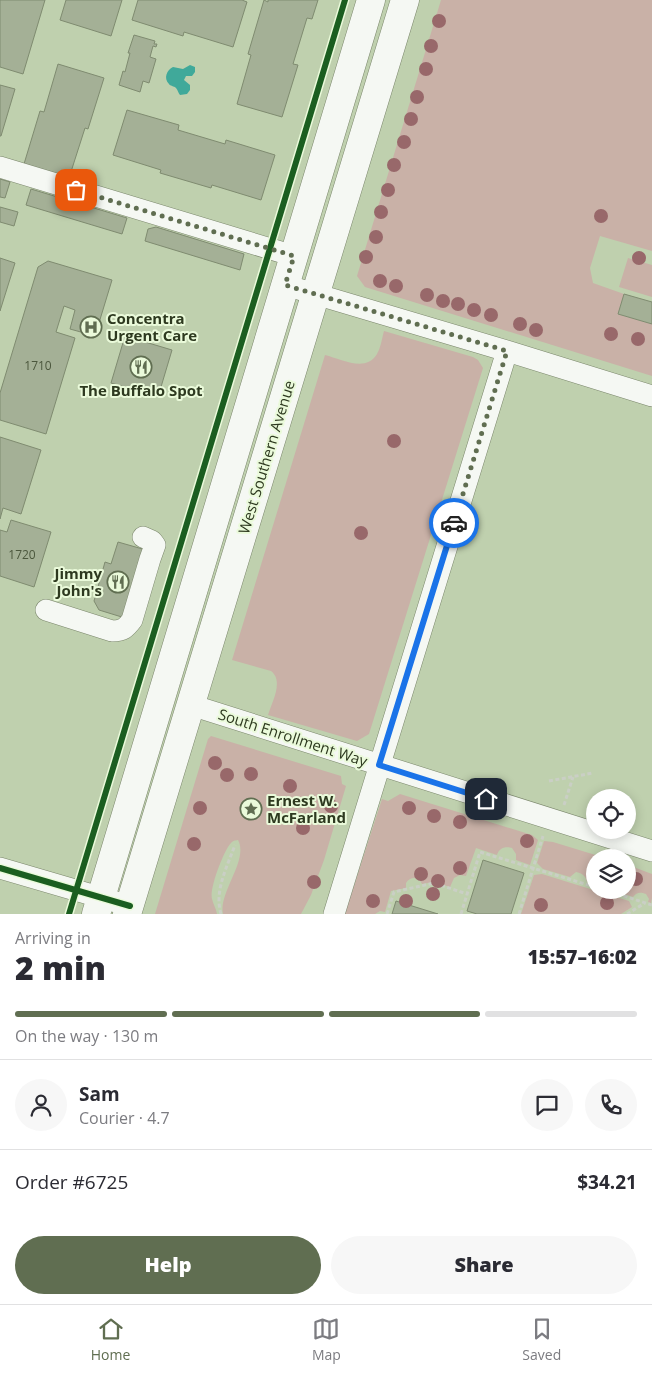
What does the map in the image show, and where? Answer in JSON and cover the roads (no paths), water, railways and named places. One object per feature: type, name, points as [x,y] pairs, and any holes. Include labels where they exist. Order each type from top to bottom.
[{"type":"main road","name":"West Southern Avenue","points":[[99,906],[371,0]]},
{"type":"main road","name":"West Southern Avenue","points":[[128,910],[405,0]]},
{"type":"street","points":[[0,167],[294,256]]},
{"type":"street","points":[[285,285],[652,396]]},
{"type":"street","points":[[334,914],[507,351]]},
{"type":"street","points":[[46,610],[121,631],[132,620],[155,544],[143,537]]},
{"type":"street","name":"South Enrollment Way","points":[[191,705],[652,851]]},
{"type":"street","points":[[0,868],[99,906],[128,910]]},
{"type":"water","points":[[190,65],[195,67],[195,72],[192,76],[186,76],[184,80],[190,85],[190,90],[187,94],[180,95],[176,88],[167,82],[167,74],[173,67],[183,69]]},
{"type":"place","name":"Concentra Urgent Care","points":[[91,327]]},
{"type":"place","name":"The Buffalo Spot","points":[[141,367]]},
{"type":"place","name":"Jimmy John's","points":[[118,582]]},
{"type":"place","name":"Ernest W. McFarland","points":[[251,809]]}]
